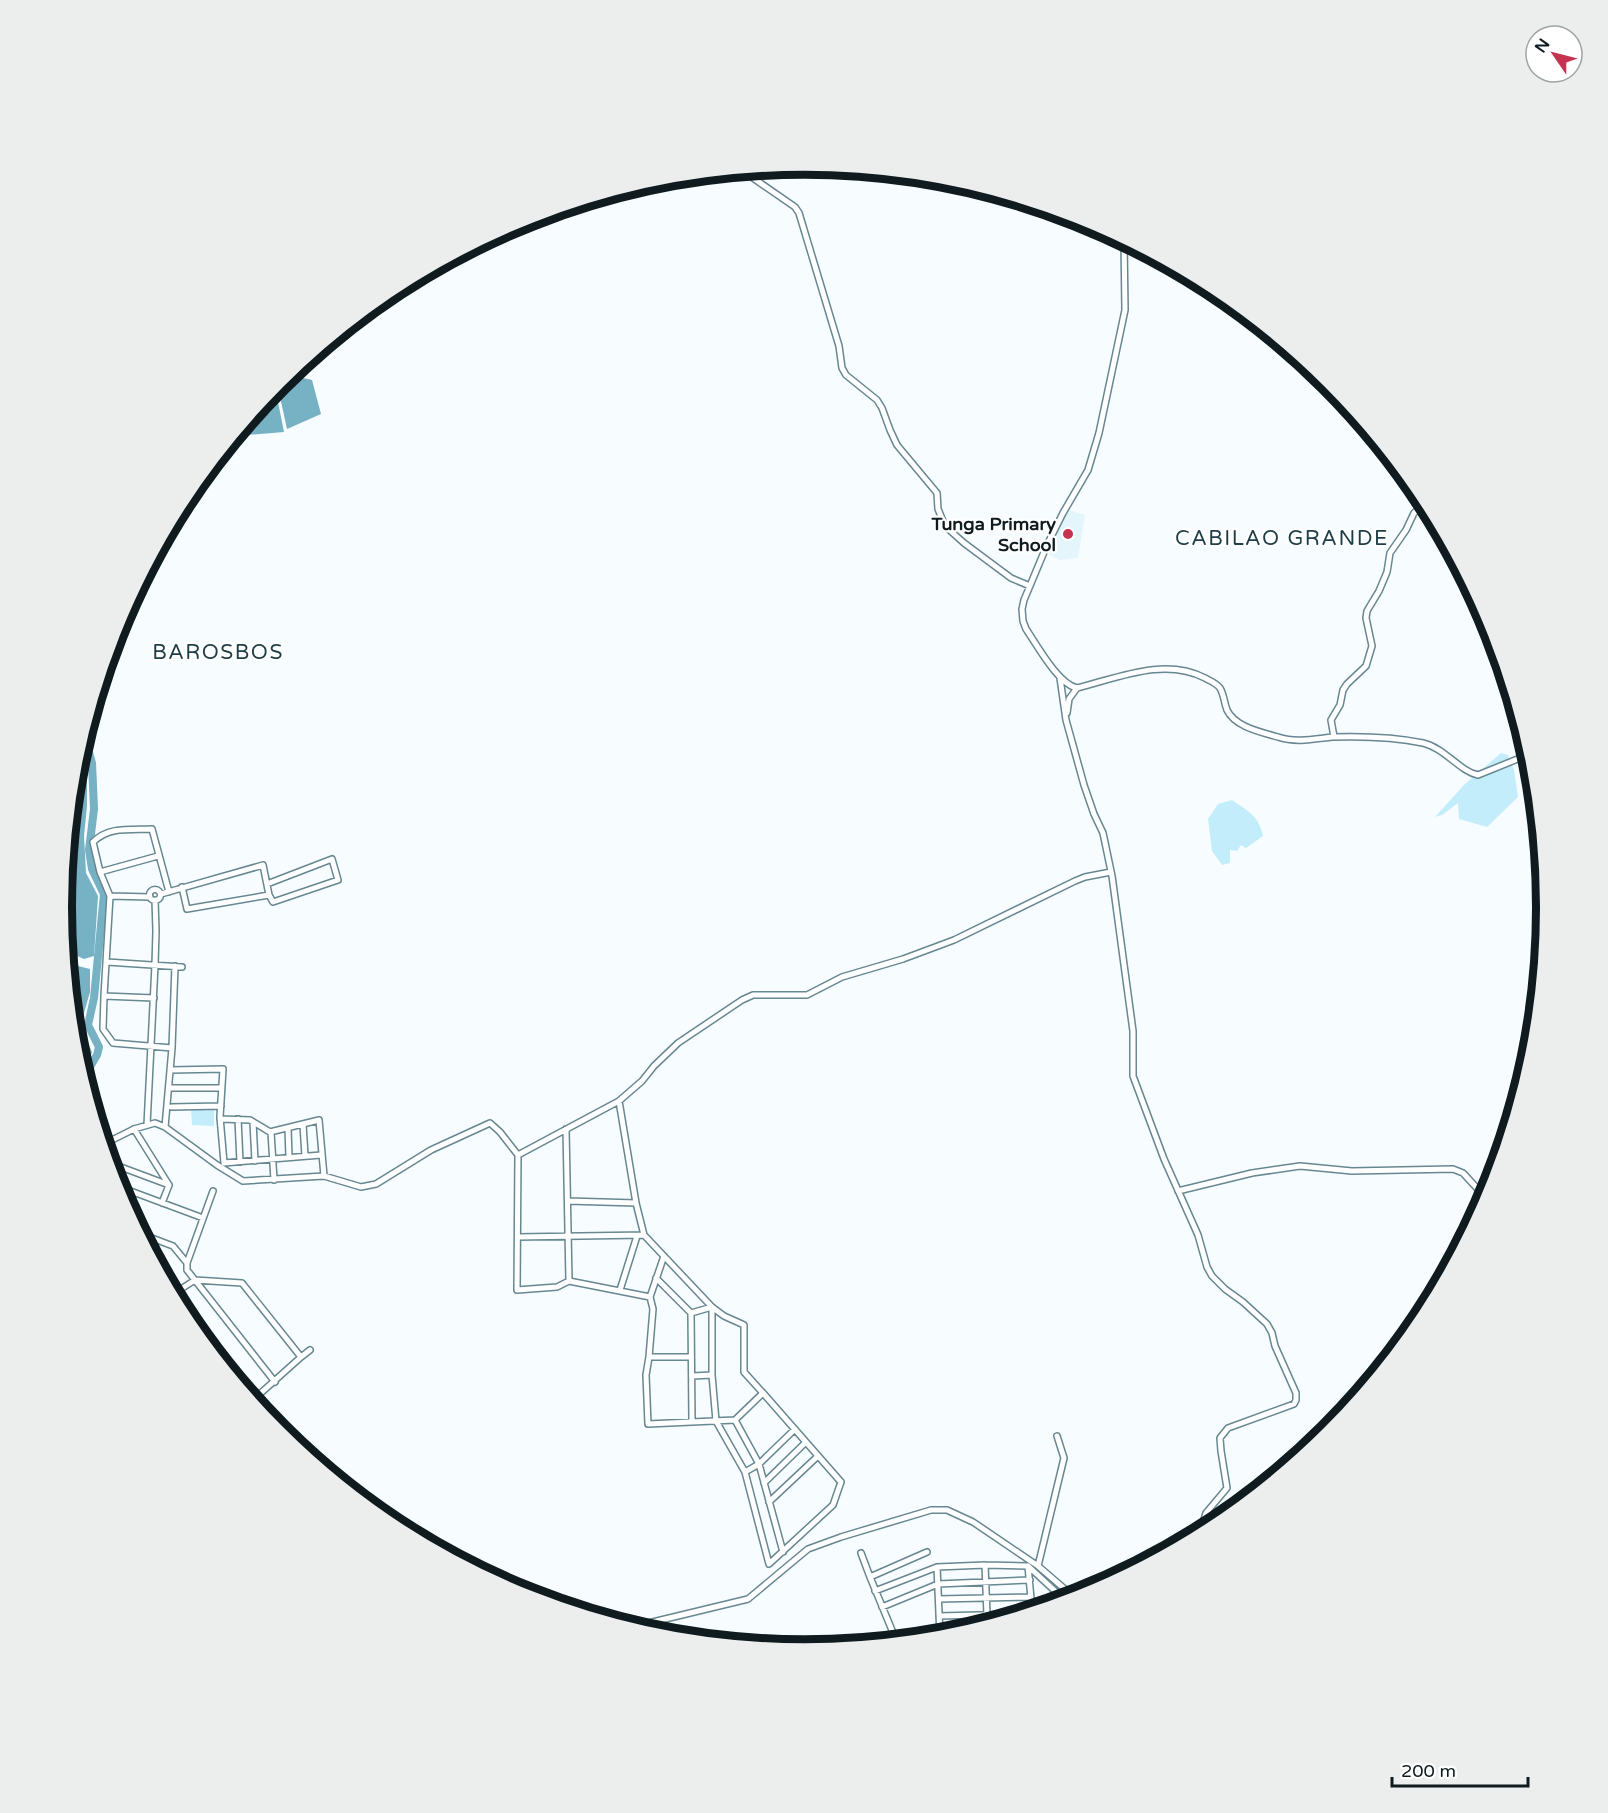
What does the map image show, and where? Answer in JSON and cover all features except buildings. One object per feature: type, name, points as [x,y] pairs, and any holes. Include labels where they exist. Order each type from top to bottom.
[{"type":"street","points":[[752,176],[795,207],[799,213],[839,346],[842,368],[846,375],[877,400],[897,445],[937,493],[938,509],[945,526],[1011,578],[1030,586]]},
{"type":"street","points":[[1124,248],[1125,310],[1099,433],[1088,470],[1063,513],[1022,609],[1026,629],[1060,678],[1070,687],[1077,688],[1127,674],[1164,668],[1183,670],[1197,674],[1216,685],[1222,691],[1228,711],[1242,724],[1281,738],[1296,741],[1334,737],[1384,738],[1426,744],[1452,758],[1469,772],[1478,775],[1521,758]]},
{"type":"street","points":[[1334,737],[1330,720],[1340,705],[1343,690],[1366,666],[1372,646],[1366,618],[1367,611],[1387,572],[1390,553],[1406,530],[1413,513],[1418,509]]},
{"type":"street","points":[[1060,678],[1066,720],[1084,785],[1102,834],[1111,872],[1133,1031],[1134,1076],[1146,1112],[1198,1235],[1207,1267],[1212,1276],[1267,1324],[1296,1393],[1294,1404],[1228,1428],[1220,1438],[1227,1488],[1206,1513],[1204,1519]]},
{"type":"street","points":[[1066,720],[1067,704],[1077,688]]},
{"type":"street","points":[[169,892],[152,829],[111,831],[100,835],[93,842],[100,872],[110,896],[104,1029],[113,1043],[172,1048]]},
{"type":"street","points":[[100,872],[158,856]]},
{"type":"street","points":[[110,896],[159,899],[161,894],[182,887],[263,865],[269,896],[273,902],[338,880],[332,859],[267,884]]},
{"type":"street","points":[[518,1155],[619,1101],[642,1081],[678,1043],[742,1000],[753,995],[807,995],[842,976],[903,959],[954,940],[1075,881],[1111,872]]},
{"type":"street","points":[[182,887],[187,909],[269,896]]},
{"type":"street","points":[[147,1125],[156,932],[151,892],[158,890],[161,894]]},
{"type":"street","points":[[107,962],[182,967]]},
{"type":"street","points":[[165,1127],[172,1048],[175,966]]},
{"type":"street","points":[[104,996],[154,998]]},
{"type":"street","points":[[170,1070],[223,1069],[220,1119],[224,1163],[321,1155]]},
{"type":"street","points":[[169,1088],[222,1088]]},
{"type":"street","points":[[619,1101],[636,1203],[644,1235],[712,1307],[724,1316],[744,1325],[744,1372],[841,1482],[833,1505],[769,1564]]},
{"type":"street","points":[[171,1107],[221,1106]]},
{"type":"street","points":[[220,1119],[250,1120],[271,1132],[319,1120],[324,1176]]},
{"type":"street","points":[[238,1119],[240,1162]]},
{"type":"street","points":[[253,1122],[255,1161]]},
{"type":"street","points":[[111,1141],[134,1129],[155,1123],[165,1127],[243,1181],[312,1175],[324,1176],[362,1187],[376,1184],[431,1150],[490,1124],[500,1132],[518,1155],[517,1290],[557,1287],[569,1281],[650,1297]]},
{"type":"street","points":[[303,1124],[305,1156]]},
{"type":"street","points":[[288,1128],[289,1158]]},
{"type":"street","points":[[134,1129],[169,1185]]},
{"type":"street","points":[[566,1129],[569,1281]]},
{"type":"street","points":[[271,1132],[274,1180]]},
{"type":"street","points":[[1178,1191],[1252,1173],[1300,1166],[1352,1171],[1453,1169],[1463,1173],[1479,1190]]},
{"type":"street","points":[[120,1167],[169,1185]]},
{"type":"street","points":[[162,1203],[169,1185]]},
{"type":"street","points":[[130,1191],[203,1218]]},
{"type":"street","points":[[213,1191],[187,1263],[187,1270],[275,1382]]},
{"type":"street","points":[[568,1201],[636,1203]]},
{"type":"street","points":[[518,1237],[644,1235]]},
{"type":"street","points":[[620,1290],[637,1236]]},
{"type":"street","points":[[151,1238],[173,1246],[187,1263]]},
{"type":"street","points":[[663,1256],[650,1297],[653,1310],[646,1375],[648,1424],[735,1420],[763,1393]]},
{"type":"street","points":[[656,1278],[691,1312],[692,1422]]},
{"type":"street","points":[[180,1290],[195,1281],[242,1283],[301,1357]]},
{"type":"street","points":[[691,1312],[712,1307]]},
{"type":"street","points":[[712,1307],[711,1376],[716,1421],[745,1472],[773,1577]]},
{"type":"street","points":[[259,1395],[310,1350]]},
{"type":"street","points":[[649,1357],[692,1357]]},
{"type":"street","points":[[692,1376],[711,1376]]},
{"type":"street","points":[[735,1420],[759,1464],[783,1552]]},
{"type":"street","points":[[745,1472],[759,1464],[795,1429]]},
{"type":"street","points":[[1038,1566],[1064,1458],[1057,1436]]},
{"type":"street","points":[[764,1483],[806,1442]]},
{"type":"street","points":[[769,1502],[818,1456]]},
{"type":"street","points":[[652,1622],[748,1599],[808,1549],[841,1537],[939,1509],[960,1515],[972,1522],[1038,1566],[1066,1590]]},
{"type":"street","points":[[870,1577],[927,1552]]},
{"type":"street","points":[[861,1553],[893,1633]]},
{"type":"street","points":[[875,1591],[937,1567],[985,1565],[1028,1566],[1057,1593]]},
{"type":"street","points":[[939,1616],[987,1615],[985,1565]]},
{"type":"street","points":[[1028,1566],[1031,1602]]},
{"type":"street","points":[[937,1567],[939,1625]]},
{"type":"street","points":[[882,1607],[938,1584],[1030,1580]]},
{"type":"street","points":[[939,1599],[1030,1597]]},
{"type":"shaded area","points":[[300,375],[312,380],[321,414],[287,429],[280,396]]},
{"type":"shaded area","points":[[277,399],[284,432],[245,435]]},
{"type":"shaded area","name":"Tunga Primary School","points":[[1066,509],[1085,515],[1078,558],[1060,560],[1046,553]]},
{"type":"shaded area","points":[[1501,753],[1508,755],[1514,770],[1518,797],[1487,827],[1459,819],[1458,803],[1442,815],[1435,817],[1464,785]]},
{"type":"shaded area","points":[[86,766],[87,806],[84,836],[86,873],[98,896],[94,956],[84,959],[74,954],[72,907],[74,859],[78,811]]},
{"type":"shaded area","points":[[1232,800],[1256,819],[1263,836],[1246,848],[1241,845],[1237,851],[1230,850],[1230,863],[1222,865],[1212,851],[1208,819],[1218,804]]},
{"type":"shaded area","points":[[75,965],[90,969],[90,992],[82,1027]]},
{"type":"shaded area","points":[[83,1031],[92,1052],[89,1060]]},
{"type":"shaded area","points":[[191,1108],[214,1109],[214,1126],[192,1125]]},
{"type":"waterway","points":[[89,752],[92,763],[94,809],[89,850],[92,869],[104,894],[94,998],[88,1025],[99,1047],[90,1067]]},
{"type":"place","name":"Tunga Primary School","points":[[1068,534]]},
{"type":"district","name":"CABILAO GRANDE","points":[[1282,538]]},
{"type":"district","name":"BAROSBOS","points":[[218,652]]}]
